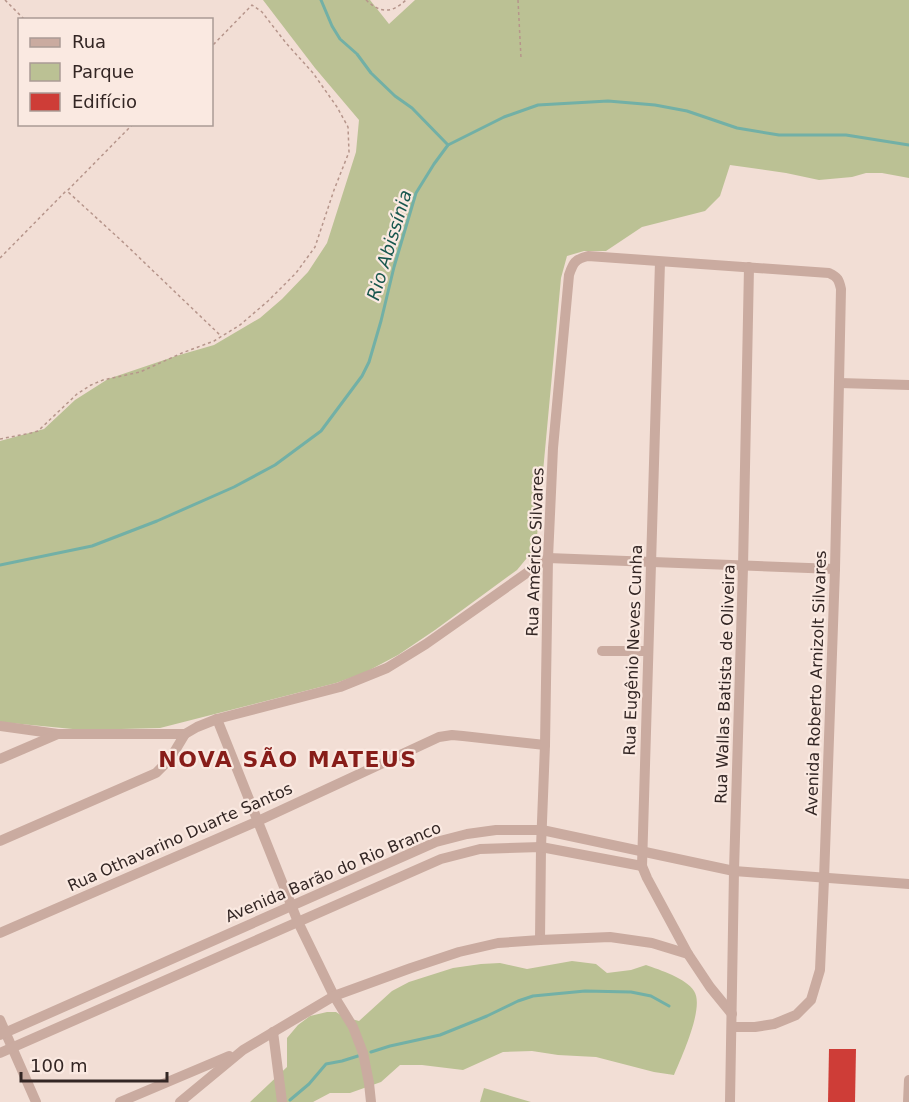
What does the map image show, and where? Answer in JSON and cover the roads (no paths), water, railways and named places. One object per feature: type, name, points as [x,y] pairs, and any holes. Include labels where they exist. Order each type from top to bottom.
[{"type":"street","name":"Rua Américo Silvares","points":[[540,940],[548,558],[554,448],[569,275],[572,264],[588,256],[660,262]]},
{"type":"street","points":[[660,262],[749,267]]},
{"type":"street","name":"Rua Eugênio Neves Cunha","points":[[660,262],[642,866],[688,954],[732,1014]]},
{"type":"street","name":"Avenida Roberto Arnizolt Silvares","points":[[732,1027],[774,1024],[796,1015],[810,1000],[820,970],[835,569],[841,289],[839,279],[829,273],[749,267]]},
{"type":"street","name":"Rua Wallas Batista de Oliveira","points":[[730,1102],[749,267]]},
{"type":"street","points":[[839,383],[909,385]]},
{"type":"street","points":[[0,840],[156,773],[170,759],[185,734],[197,727],[340,687],[387,668],[426,644],[548,558],[835,569]]},
{"type":"street","points":[[602,651],[648,651]]},
{"type":"street","points":[[217,720],[298,922],[334,996],[353,1027],[363,1053],[371,1102]]},
{"type":"street","points":[[0,726],[58,734],[185,734]]},
{"type":"street","points":[[0,759],[58,734]]},
{"type":"street","name":"Rua Othavarino Duarte Santos","points":[[0,933],[258,820],[439,737],[452,735],[545,745]]},
{"type":"street","name":"Avenida Barão do Rio Branco","points":[[3,1034],[436,842],[467,834],[496,830],[542,830],[734,871],[909,884]]},
{"type":"street","points":[[436,842],[441,859]]},
{"type":"street","name":"Avenida Barão do Rio Branco","points":[[0,1053],[441,859],[480,849],[541,847],[642,866]]},
{"type":"street","points":[[120,1102],[243,1050],[334,996],[459,952],[498,943],[610,937],[652,943],[688,954]]},
{"type":"street","points":[[0,1020],[3,1034],[12,1048],[36,1102]]},
{"type":"street","points":[[273,1032],[282,1102]]},
{"type":"street","points":[[180,1102],[243,1050]]},
{"type":"street","points":[[908,1102],[909,1080]]},
{"type":"waterway","points":[[321,0],[340,39],[357,54],[371,73],[395,96],[412,108],[448,145]]},
{"type":"waterway","name":"Rio Abissínia","points":[[0,565],[92,546],[157,521],[234,487],[275,465],[321,431],[362,376],[369,362],[416,193],[448,145],[504,117],[538,105],[608,101],[655,105],[687,111],[737,128],[779,135],[846,135],[909,145]]},
{"type":"waterway","points":[[371,1052],[440,1035],[533,996],[585,991],[631,992],[651,996],[669,1006]]},
{"type":"waterway","points":[[290,1100],[309,1084],[326,1064],[358,1056]]},
{"type":"district","name":"NOVA SÃO MATEUS","points":[[288,759]]}]
